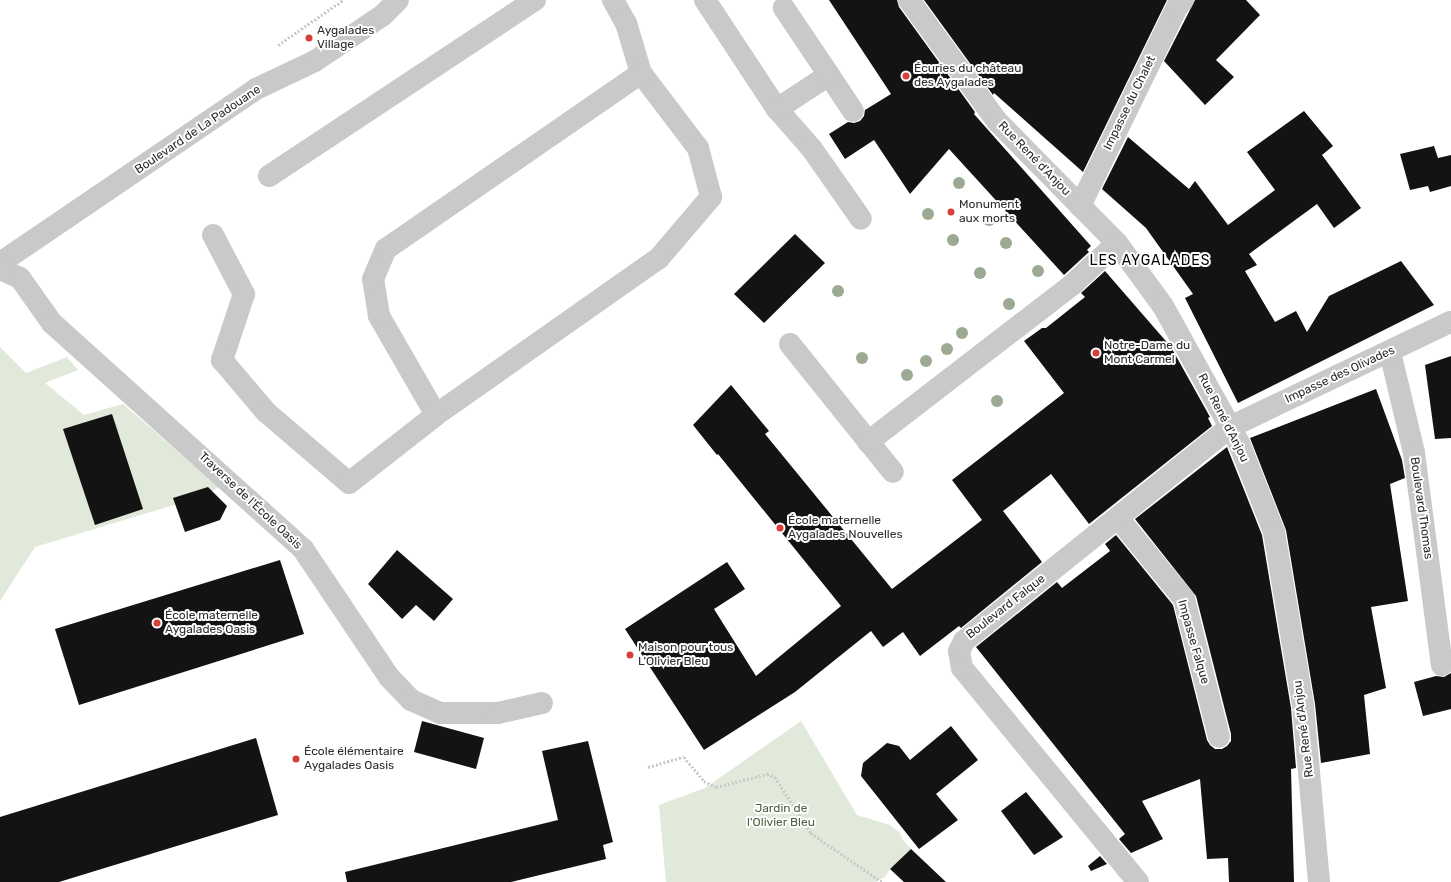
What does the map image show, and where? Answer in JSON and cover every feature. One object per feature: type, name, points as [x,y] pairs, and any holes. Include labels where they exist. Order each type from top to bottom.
[{"type":"street","name":"Boulevard de La Padouane","points":[[0,264],[256,89],[320,57],[383,15],[398,0]]},
{"type":"street","points":[[269,176],[536,0]]},
{"type":"street","points":[[213,235],[244,294],[222,360],[266,412],[349,483],[436,415],[659,258],[711,197],[698,148],[641,73],[626,23],[613,0]]},
{"type":"street","points":[[705,0],[777,109],[812,149],[861,219]]},
{"type":"street","name":"Rue René d'Anjou","points":[[909,0],[997,121],[1117,243],[1163,306],[1239,443],[1274,532],[1302,706],[1319,882]]},
{"type":"street","name":"Impasse du Chalet","points":[[1080,206],[1177,7],[1183,0]]},
{"type":"street","points":[[784,8],[853,111]]},
{"type":"street","points":[[436,415],[379,316],[373,279],[386,249],[641,73]]},
{"type":"street","points":[[777,109],[829,74]]},
{"type":"street","points":[[868,442],[1073,284],[1117,243]]},
{"type":"street","name":"Traverse de l'École Oasis","points":[[0,269],[20,278],[52,323],[302,549],[389,677],[411,700],[440,713],[498,713],[542,703]]},
{"type":"street","name":"Impasse des Olivades","points":[[1230,426],[1390,352],[1450,322]]},
{"type":"street","points":[[790,344],[893,472]]},
{"type":"street","name":"Boulevard Thomas","points":[[1390,352],[1414,453],[1442,665]]},
{"type":"street","name":"Boulevard Falque","points":[[1138,882],[962,668],[960,651],[964,641],[1230,426]]},
{"type":"street","name":"Impasse Falque","points":[[1118,518],[1184,599],[1219,737]]},
{"type":"path","points":[[648,767],[684,757],[704,781],[716,787],[767,774],[775,777],[811,834],[882,882]]},
{"type":"green space","points":[[0,347],[26,373],[67,357],[78,370],[45,383],[84,415],[123,404],[219,487],[207,494],[187,501],[35,547],[0,601]]},
{"type":"green space","name":"Jardin de l'Olivier Bleu","points":[[801,721],[857,815],[890,825],[900,833],[902,839],[911,849],[890,869],[885,877],[875,882],[666,882],[659,805],[705,788]]},
{"type":"building","points":[[829,0],[897,0],[899,7],[975,112],[974,114],[1091,246],[1087,250],[1089,252],[1064,275],[949,149],[910,194],[874,140],[845,159],[829,134],[848,122],[854,123],[860,121],[864,116],[865,110],[891,94]]},
{"type":"building","points":[[924,0],[1167,0],[1083,172],[994,93],[993,95]]},
{"type":"building","points":[[1195,0],[1246,0],[1260,15],[1216,60],[1234,77],[1205,105],[1164,61]]},
{"type":"building","points":[[1304,111],[1333,146],[1322,155],[1361,208],[1334,228],[1317,204],[1249,254],[1257,265],[1245,271],[1275,322],[1296,311],[1307,332],[1329,296],[1401,261],[1434,305],[1238,403],[1185,298],[1193,294],[1146,228],[1102,189],[1128,137],[1189,189],[1195,181],[1228,225],[1275,190],[1247,152]]},
{"type":"building","points":[[1434,146],[1438,158],[1451,155],[1451,186],[1430,192],[1428,186],[1410,190],[1400,154]]},
{"type":"building","points":[[795,234],[825,263],[764,323],[734,294]]},
{"type":"building","points":[[1105,271],[1171,347],[1210,417],[1208,418],[1212,426],[1089,524],[1051,474],[1003,511],[1042,562],[961,628],[959,626],[920,656],[903,632],[883,647],[871,631],[795,692],[704,750],[625,629],[727,562],[745,589],[714,609],[756,676],[841,606],[693,425],[731,385],[769,431],[765,434],[892,589],[982,520],[952,480],[1064,393],[1024,341],[1042,328],[1046,328],[1085,297],[1081,293]]},
{"type":"building","points":[[1451,356],[1451,438],[1435,439],[1425,365]]},
{"type":"building","points":[[1376,389],[1402,460],[1405,478],[1390,484],[1408,601],[1371,607],[1386,688],[1364,695],[1370,754],[1321,763],[1315,704],[1286,530],[1250,438]]},
{"type":"building","points":[[112,414],[143,509],[95,525],[63,429]]},
{"type":"building","points":[[1227,447],[1262,535],[1291,708],[1296,768],[1291,769],[1294,882],[1229,882],[1228,858],[1207,859],[1200,779],[1142,801],[1163,839],[1131,853],[1119,839],[1125,834],[976,647],[1057,582],[1062,588],[1110,551],[1105,544],[1116,535],[1173,605],[1207,740],[1215,749],[1222,749],[1227,746],[1231,741],[1231,734],[1196,596],[1135,519]]},
{"type":"building","points":[[208,487],[227,506],[220,520],[185,532],[173,498]]},
{"type":"building","points":[[397,550],[453,599],[434,621],[416,605],[402,619],[368,584]]},
{"type":"building","points":[[280,560],[304,634],[79,705],[55,629]]},
{"type":"building","points":[[1451,673],[1451,709],[1423,716],[1414,682],[1436,676],[1444,677]]},
{"type":"building","points":[[422,721],[484,738],[476,769],[414,752]]},
{"type":"building","points":[[951,726],[978,760],[936,794],[958,820],[919,849],[861,776],[863,763],[887,743],[899,746],[910,760]]},
{"type":"building","points":[[256,738],[278,815],[59,882],[0,882],[0,817]]},
{"type":"building","points":[[588,741],[613,842],[603,845],[606,859],[511,882],[347,882],[345,872],[558,820],[542,751]]},
{"type":"building","points":[[1026,792],[1063,837],[1034,855],[1001,811]]},
{"type":"building","points":[[911,849],[946,882],[904,882],[890,869]]},
{"type":"building","points":[[1100,856],[1107,864],[1091,871],[1088,866]]},
{"type":"place","name":"Aygalades Village","points":[[309,38]]},
{"type":"place","name":"Écuries du château des Aygalades","points":[[906,76]]},
{"type":"place","name":"Monument aux morts","points":[[951,212]]},
{"type":"place","name":"Notre-Dame du Mont Carmel","points":[[1096,353]]},
{"type":"place","name":"École maternelle Aygalades Nouvelles","points":[[780,528]]},
{"type":"place","name":"École maternelle Aygalades Oasis","points":[[157,623]]},
{"type":"place","name":"Maison pour tous L'Olivier Bleu","points":[[630,655]]},
{"type":"place","name":"École élémentaire Aygalades Oasis","points":[[296,759]]},
{"type":"district","name":"LES AYGALADES","points":[[1150,261]]}]
